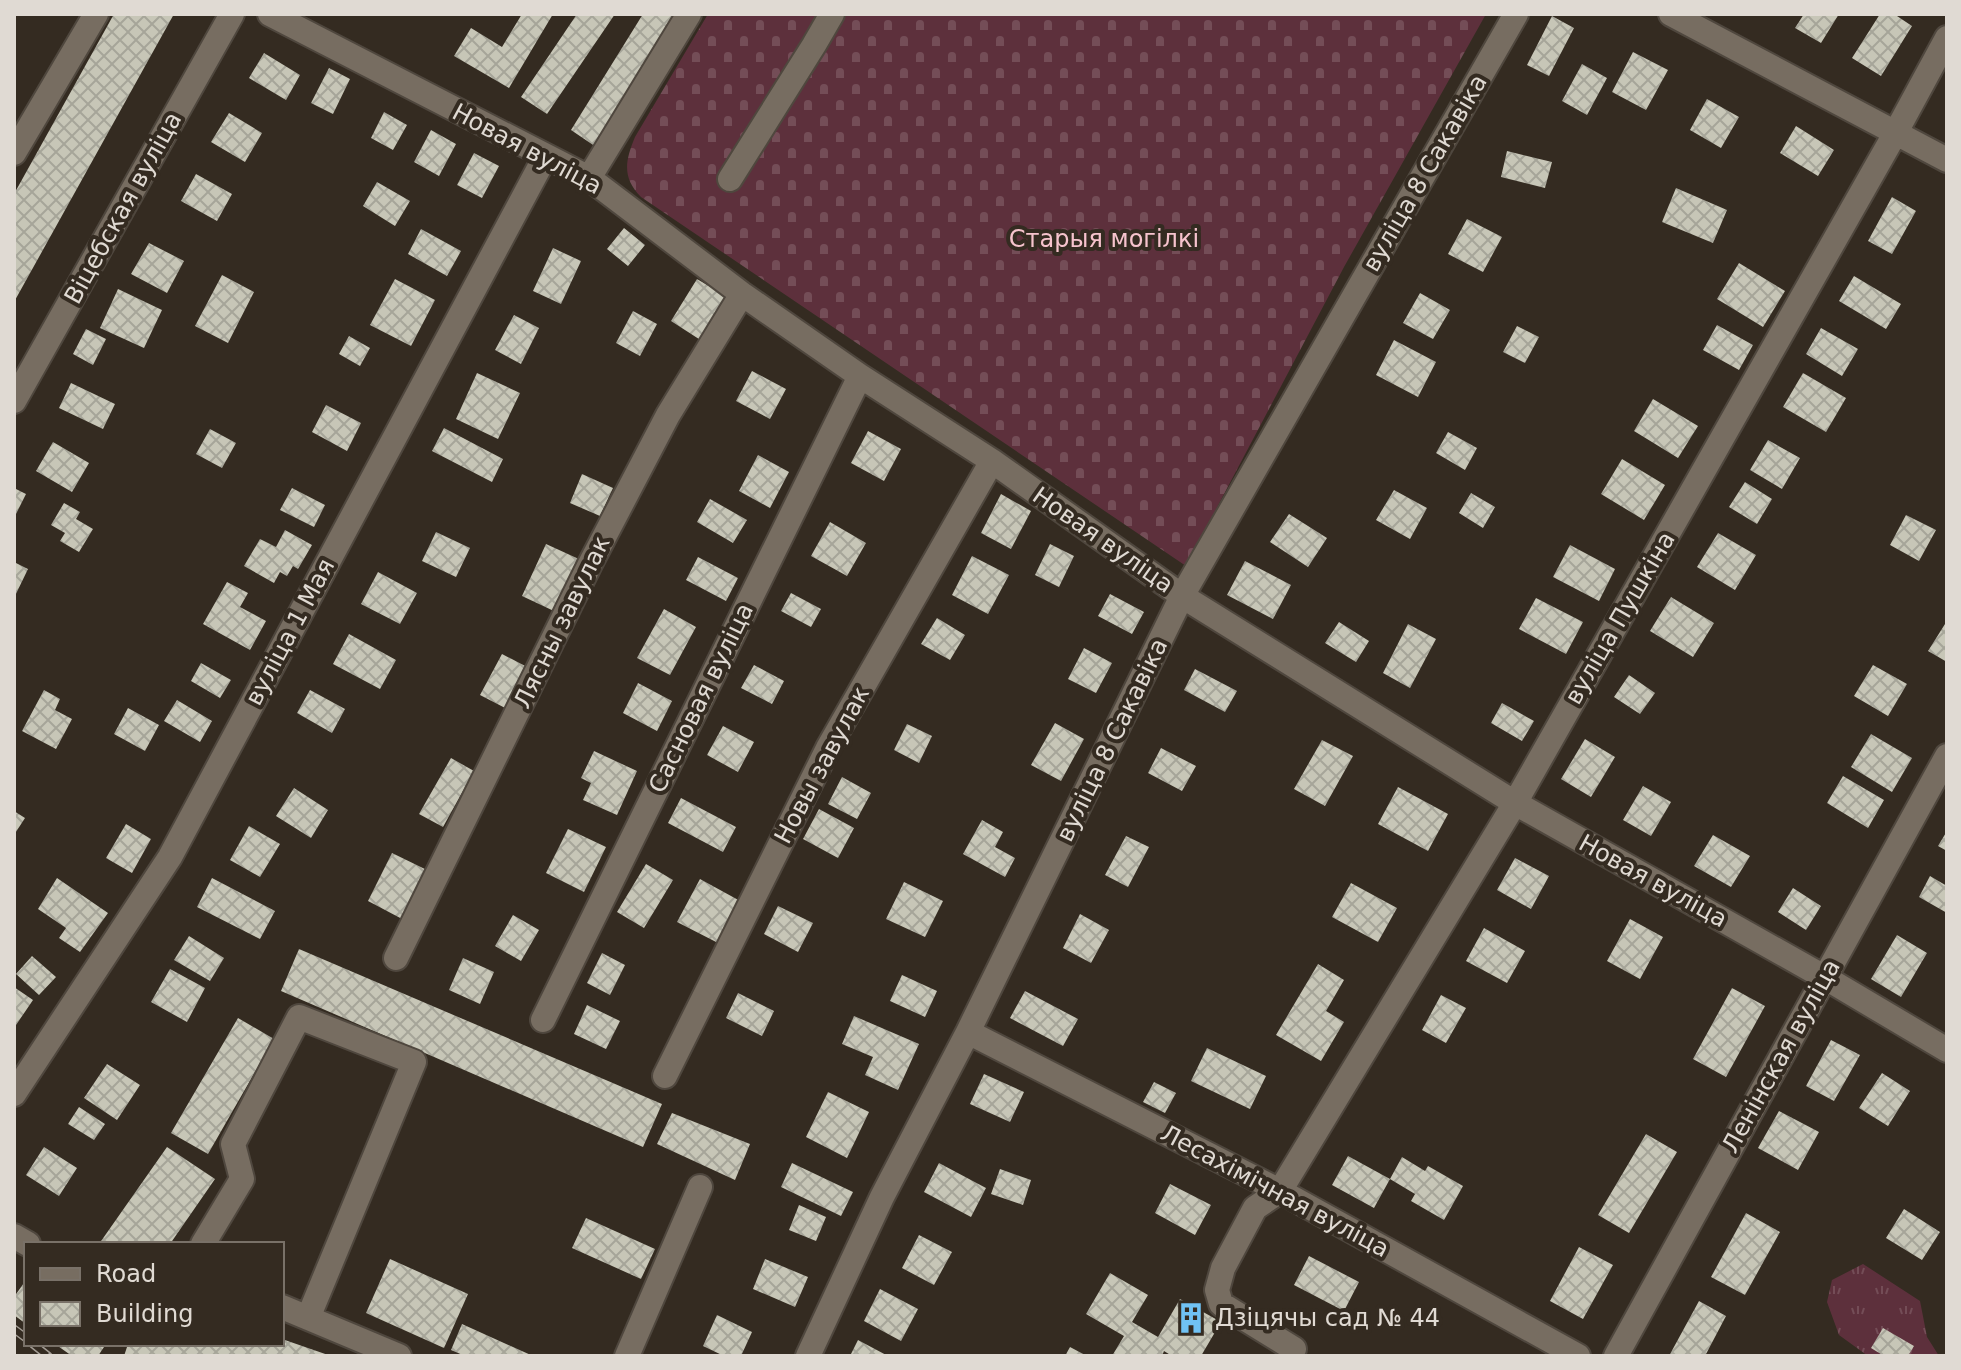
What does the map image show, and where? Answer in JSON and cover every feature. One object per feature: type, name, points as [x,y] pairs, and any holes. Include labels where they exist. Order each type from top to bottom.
[{"type":"street","points":[[14,153],[96,14]]},
{"type":"street","name":"Віцебская вуліца","points":[[14,401],[232,14]]},
{"type":"street","name":"Новая вуліца","points":[[270,14],[589,178],[742,294],[860,376],[992,461],[1182,596],[1515,803],[1947,1050]]},
{"type":"street","points":[[589,178],[689,14]]},
{"type":"street","points":[[730,179],[832,14]]},
{"type":"street","name":"вуліца 8 Сакавіка","points":[[808,1356],[882,1197],[968,1032],[1182,596],[1516,14]]},
{"type":"street","points":[[1671,14],[1947,160]]},
{"type":"street","name":"вуліца Пушкіна","points":[[1294,1349],[1221,1304],[1217,1290],[1223,1268],[1255,1208],[1280,1191],[1515,803],[1947,38]]},
{"type":"street","name":"вуліца 1 Мая","points":[[14,1094],[170,857],[545,157]]},
{"type":"street","name":"Лясны завулак","points":[[396,958],[597,551],[668,415],[742,294]]},
{"type":"street","name":"Сасновая вуліца","points":[[543,1020],[860,376]]},
{"type":"street","name":"Новы завулак","points":[[665,1076],[828,748],[992,461]]},
{"type":"street","name":"Ленінская вуліца","points":[[1616,1356],[1947,756]]},
{"type":"street","points":[[204,1242],[242,1179],[233,1144],[299,1017],[414,1062],[308,1318]]},
{"type":"street","name":"Лесахімічная вуліца","points":[[968,1032],[1280,1191],[1578,1356]]},
{"type":"street","points":[[627,1356],[700,1187]]},
{"type":"street","points":[[284,1308],[399,1356]]},
{"type":"green space","name":"Старыя могілкі","points":[[708,14],[1486,14],[1344,267],[1186,566],[641,197],[631,183],[627,169],[635,137]]},
{"type":"green space","points":[[1863,1264],[1920,1301],[1927,1337],[1939,1356],[1868,1356],[1839,1335],[1827,1302],[1832,1280]]},
{"type":"building","points":[[114,14],[174,14],[14,302],[14,194]]},
{"type":"building","points":[[522,14],[553,14],[509,88],[454,56],[471,28],[502,47]]},
{"type":"building","points":[[577,14],[615,14],[547,114],[521,97]]},
{"type":"building","points":[[643,14],[677,14],[599,149],[571,130]]},
{"type":"building","points":[[1804,14],[1839,14],[1821,43],[1795,28]]},
{"type":"building","points":[[1880,14],[1894,14],[1912,26],[1881,76],[1852,58]]},
{"type":"building","points":[[1552,16],[1574,28],[1549,76],[1527,65]]},
{"type":"building","points":[[1633,52],[1668,70],[1646,110],[1612,92]]},
{"type":"building","points":[[264,53],[300,75],[286,100],[249,78]]},
{"type":"building","points":[[1582,64],[1607,78],[1587,115],[1562,101]]},
{"type":"building","points":[[329,68],[350,79],[333,114],[311,103]]},
{"type":"building","points":[[1707,99],[1739,117],[1721,148],[1690,130]]},
{"type":"building","points":[[384,112],[407,125],[393,150],[371,138]]},
{"type":"building","points":[[229,113],[262,133],[245,162],[211,142]]},
{"type":"building","points":[[1796,126],[1834,150],[1818,176],[1780,153]]},
{"type":"building","points":[[431,130],[456,144],[439,176],[414,162]]},
{"type":"building","points":[[1507,151],[1552,162],[1545,188],[1501,177]]},
{"type":"building","points":[[474,153],[499,166],[482,198],[457,185]]},
{"type":"building","points":[[196,174],[232,194],[217,221],[181,201]]},
{"type":"building","points":[[377,182],[410,201],[395,226],[363,206]]},
{"type":"building","points":[[1676,188],[1727,210],[1713,243],[1662,222]]},
{"type":"building","points":[[1892,197],[1916,211],[1892,254],[1868,241]]},
{"type":"building","points":[[1467,219],[1502,237],[1483,272],[1448,254]]},
{"type":"building","points":[[624,228],[645,245],[628,266],[607,249]]},
{"type":"building","points":[[421,229],[461,251],[447,276],[408,254]]},
{"type":"building","points":[[149,243],[184,261],[167,293],[131,274]]},
{"type":"building","points":[[553,248],[581,261],[561,304],[533,291]]},
{"type":"building","points":[[1739,263],[1785,291],[1763,327],[1717,299]]},
{"type":"building","points":[[222,275],[254,292],[228,343],[195,326]]},
{"type":"building","points":[[1854,276],[1901,304],[1886,329],[1839,301]]},
{"type":"building","points":[[395,279],[435,300],[411,346],[370,325]]},
{"type":"building","points":[[697,279],[729,298],[702,341],[671,321]]},
{"type":"building","points":[[118,289],[162,310],[144,348],[100,328]]},
{"type":"building","points":[[1420,293],[1450,310],[1433,339],[1403,323]]},
{"type":"building","points":[[633,311],[657,324],[640,356],[616,343]]},
{"type":"building","points":[[514,315],[539,328],[521,364],[495,350]]},
{"type":"building","points":[[1717,325],[1753,345],[1739,370],[1703,350]]},
{"type":"building","points":[[1517,326],[1539,337],[1525,363],[1503,352]]},
{"type":"building","points":[[1821,328],[1858,349],[1842,376],[1806,354]]},
{"type":"building","points":[[86,329],[106,339],[93,365],[73,354]]},
{"type":"building","points":[[349,336],[370,348],[360,366],[339,354]]},
{"type":"building","points":[[1394,340],[1436,362],[1418,397],[1376,375]]},
{"type":"building","points":[[752,371],[786,389],[770,419],[736,401]]},
{"type":"building","points":[[477,373],[520,393],[498,439],[456,419]]},
{"type":"building","points":[[1803,373],[1846,398],[1826,432],[1783,407]]},
{"type":"building","points":[[71,383],[115,404],[103,429],[59,408]]},
{"type":"building","points":[[1653,399],[1698,426],[1678,458],[1634,431]]},
{"type":"building","points":[[326,405],[361,423],[347,451],[312,432]]},
{"type":"building","points":[[444,428],[503,459],[492,482],[432,451]]},
{"type":"building","points":[[210,429],[236,443],[222,468],[196,454]]},
{"type":"building","points":[[868,431],[901,449],[884,481],[851,463]]},
{"type":"building","points":[[1448,432],[1477,448],[1465,470],[1436,453]]},
{"type":"building","points":[[1768,440],[1800,458],[1782,489],[1750,470]]},
{"type":"building","points":[[53,442],[89,463],[72,492],[36,471]]},
{"type":"building","points":[[758,455],[789,472],[770,508],[739,491]]},
{"type":"building","points":[[1622,459],[1665,485],[1644,520],[1601,494]]},
{"type":"building","points":[[582,474],[613,488],[600,516],[570,503]]},
{"type":"building","points":[[1745,482],[1772,499],[1757,524],[1729,507]]},
{"type":"building","points":[[14,488],[26,494],[14,518]]},
{"type":"building","points":[[292,488],[325,505],[314,527],[280,510]]},
{"type":"building","points":[[1394,490],[1427,508],[1410,539],[1376,520]]},
{"type":"building","points":[[1471,493],[1495,507],[1483,528],[1459,513]]},
{"type":"building","points":[[1001,494],[1031,511],[1011,549],[981,533]]},
{"type":"building","points":[[710,499],[747,520],[733,543],[697,522]]},
{"type":"building","points":[[64,503],[80,512],[76,519],[93,529],[79,552],[60,541],[65,533],[51,525]]},
{"type":"building","points":[[1289,514],[1327,538],[1308,567],[1270,542]]},
{"type":"building","points":[[1906,515],[1936,530],[1919,561],[1890,545]]},
{"type":"building","points":[[830,522],[866,543],[847,576],[811,556]]},
{"type":"building","points":[[285,530],[312,545],[298,569],[293,566],[287,576],[280,572],[274,583],[244,566],[260,539],[276,547]]},
{"type":"building","points":[[436,532],[470,548],[456,577],[422,561]]},
{"type":"building","points":[[1718,533],[1756,555],[1735,590],[1697,567]]},
{"type":"building","points":[[546,544],[581,560],[556,612],[522,596]]},
{"type":"building","points":[[1050,544],[1074,556],[1059,587],[1035,575]]},
{"type":"building","points":[[1570,545],[1615,569],[1599,601],[1553,577]]},
{"type":"building","points":[[972,556],[1009,575],[988,614],[952,595]]},
{"type":"building","points":[[698,557],[738,578],[726,601],[686,580]]},
{"type":"building","points":[[1245,561],[1291,585],[1273,619],[1227,595]]},
{"type":"building","points":[[14,562],[28,569],[14,598]]},
{"type":"building","points":[[378,572],[417,593],[400,624],[361,604]]},
{"type":"building","points":[[227,582],[248,593],[240,607],[266,621],[250,650],[203,624]]},
{"type":"building","points":[[791,593],[821,609],[811,627],[781,611]]},
{"type":"building","points":[[1110,594],[1144,612],[1132,634],[1098,616]]},
{"type":"building","points":[[1671,597],[1714,623],[1693,657],[1650,631]]},
{"type":"building","points":[[1536,598],[1583,622],[1566,654],[1519,629]]},
{"type":"building","points":[[664,609],[696,627],[670,675],[637,658]]},
{"type":"building","points":[[937,618],[965,635],[950,660],[921,644]]},
{"type":"building","points":[[1339,622],[1369,641],[1356,662],[1325,643]]},
{"type":"building","points":[[1408,624],[1436,639],[1410,688],[1383,673]]},
{"type":"building","points":[[1947,625],[1947,662],[1928,651]]},
{"type":"building","points":[[349,634],[396,660],[380,689],[333,664]]},
{"type":"building","points":[[1084,648],[1112,663],[1096,693],[1068,679]]},
{"type":"building","points":[[502,654],[531,669],[509,710],[480,695]]},
{"type":"building","points":[[201,663],[231,680],[220,698],[191,681]]},
{"type":"building","points":[[754,665],[784,681],[772,704],[741,688]]},
{"type":"building","points":[[1873,665],[1907,684],[1888,716],[1854,696]]},
{"type":"building","points":[[1195,669],[1237,691],[1225,712],[1184,690]]},
{"type":"building","points":[[1629,675],[1655,693],[1640,714],[1614,697]]},
{"type":"building","points":[[638,683],[672,701],[657,731],[623,713]]},
{"type":"building","points":[[44,690],[60,699],[55,710],[72,719],[56,749],[22,731]]},
{"type":"building","points":[[310,690],[345,709],[332,733],[297,713]]},
{"type":"building","points":[[177,700],[212,721],[200,742],[164,721]]},
{"type":"building","points":[[1502,703],[1534,721],[1522,741],[1491,723]]},
{"type":"building","points":[[128,708],[159,725],[145,751],[114,734]]},
{"type":"building","points":[[1055,723],[1084,739],[1061,781],[1031,765]]},
{"type":"building","points":[[907,724],[932,736],[919,763],[894,750]]},
{"type":"building","points":[[723,726],[754,742],[738,772],[707,755]]},
{"type":"building","points":[[1871,734],[1912,758],[1892,792],[1851,767]]},
{"type":"building","points":[[1585,739],[1615,757],[1591,797],[1561,779]]},
{"type":"building","points":[[1322,740],[1353,756],[1325,806],[1294,789]]},
{"type":"building","points":[[1161,748],[1196,766],[1182,791],[1148,773]]},
{"type":"building","points":[[594,751],[637,771],[617,815],[583,800],[591,783],[581,778]]},
{"type":"building","points":[[451,758],[474,771],[443,827],[419,814]]},
{"type":"building","points":[[1843,776],[1884,800],[1868,828],[1827,803]]},
{"type":"building","points":[[842,777],[871,793],[857,819],[828,804]]},
{"type":"building","points":[[1643,786],[1671,802],[1651,836],[1623,820]]},
{"type":"building","points":[[1398,787],[1448,814],[1428,851],[1378,824]]},
{"type":"building","points":[[294,788],[328,810],[311,838],[276,816]]},
{"type":"building","points":[[681,798],[736,827],[723,852],[668,823]]},
{"type":"building","points":[[819,809],[854,828],[838,858],[803,839]]},
{"type":"building","points":[[14,811],[25,818],[14,835]]},
{"type":"building","points":[[982,820],[1003,832],[995,847],[1015,858],[1005,877],[963,854]]},
{"type":"building","points":[[126,824],[151,839],[132,873],[106,858]]},
{"type":"building","points":[[249,826],[280,844],[260,877],[230,860]]},
{"type":"building","points":[[568,829],[606,847],[584,892],[546,873]]},
{"type":"building","points":[[1947,831],[1947,851],[1938,846]]},
{"type":"building","points":[[1713,835],[1750,856],[1731,887],[1694,866]]},
{"type":"building","points":[[1126,836],[1149,847],[1128,887],[1105,875]]},
{"type":"building","points":[[392,853],[429,871],[404,920],[368,901]]},
{"type":"building","points":[[1515,858],[1549,876],[1531,909],[1497,890]]},
{"type":"building","points":[[646,864],[673,880],[644,928],[617,912]]},
{"type":"building","points":[[1930,876],[1947,886],[1947,913],[1919,897]]},
{"type":"building","points":[[57,878],[108,913],[80,952],[59,938],[66,928],[38,909]]},
{"type":"building","points":[[212,878],[275,911],[260,939],[197,907]]},
{"type":"building","points":[[700,879],[742,902],[720,944],[677,922]]},
{"type":"building","points":[[904,882],[943,901],[925,937],[886,919]]},
{"type":"building","points":[[1351,883],[1397,908],[1378,942],[1332,917]]},
{"type":"building","points":[[1793,888],[1821,906],[1806,930],[1778,912]]},
{"type":"building","points":[[778,906],[813,923],[798,952],[764,934]]},
{"type":"building","points":[[1080,914],[1109,930],[1091,963],[1063,948]]},
{"type":"building","points":[[513,915],[539,930],[521,961],[495,946]]},
{"type":"building","points":[[1630,919],[1663,937],[1640,979],[1607,961]]},
{"type":"building","points":[[1484,928],[1525,951],[1507,983],[1466,961]]},
{"type":"building","points":[[1897,935],[1927,953],[1901,997],[1871,979]]},
{"type":"building","points":[[189,936],[224,958],[210,981],[174,960]]},
{"type":"building","points":[[299,949],[662,1104],[643,1147],[281,991]]},
{"type":"building","points":[[602,953],[625,965],[610,995],[587,983]]},
{"type":"building","points":[[32,956],[56,977],[39,995],[16,974]]},
{"type":"building","points":[[463,958],[494,972],[480,1004],[449,990]]},
{"type":"building","points":[[1318,964],[1344,980],[1326,1011],[1344,1022],[1321,1061],[1276,1035]]},
{"type":"building","points":[[170,969],[205,988],[187,1022],[151,1002]]},
{"type":"building","points":[[902,975],[937,991],[925,1017],[890,1001]]},
{"type":"building","points":[[14,987],[33,1000],[14,1028]]},
{"type":"building","points":[[1732,988],[1765,1006],[1726,1077],[1693,1059]]},
{"type":"building","points":[[1025,991],[1078,1019],[1063,1046],[1010,1018]]},
{"type":"building","points":[[738,993],[774,1011],[762,1036],[726,1018]]},
{"type":"building","points":[[1441,995],[1466,1008],[1446,1043],[1422,1030]]},
{"type":"building","points":[[587,1005],[620,1021],[606,1049],[574,1034]]},
{"type":"building","points":[[854,1016],[919,1044],[898,1090],[865,1075],[873,1057],[842,1044]]},
{"type":"building","points":[[238,1018],[274,1039],[208,1154],[171,1133]]},
{"type":"building","points":[[1831,1040],[1860,1055],[1834,1101],[1806,1086]]},
{"type":"building","points":[[1207,1048],[1266,1076],[1250,1109],[1191,1081]]},
{"type":"building","points":[[107,1064],[140,1085],[117,1120],[84,1098]]},
{"type":"building","points":[[1882,1073],[1910,1091],[1888,1126],[1859,1108]]},
{"type":"building","points":[[984,1074],[1024,1092],[1010,1122],[970,1104]]},
{"type":"building","points":[[1154,1082],[1176,1093],[1165,1113],[1143,1102]]},
{"type":"building","points":[[828,1092],[869,1112],[847,1158],[806,1137]]},
{"type":"building","points":[[79,1107],[105,1124],[94,1140],[68,1124]]},
{"type":"building","points":[[1779,1111],[1819,1132],[1798,1170],[1758,1148]]},
{"type":"building","points":[[672,1113],[750,1144],[735,1180],[657,1144]]},
{"type":"building","points":[[1646,1134],[1677,1152],[1629,1233],[1598,1215]]},
{"type":"building","points":[[44,1147],[77,1168],[59,1196],[26,1175]]},
{"type":"building","points":[[167,1147],[215,1179],[171,1242],[100,1242]]},
{"type":"building","points":[[1348,1156],[1390,1179],[1374,1208],[1332,1185]]},
{"type":"building","points":[[1402,1157],[1425,1171],[1428,1166],[1463,1186],[1444,1220],[1411,1201],[1415,1194],[1390,1179]]},
{"type":"building","points":[[792,1163],[853,1192],[841,1216],[781,1187]]},
{"type":"building","points":[[939,1163],[986,1188],[971,1217],[924,1192]]},
{"type":"building","points":[[1000,1169],[1031,1180],[1023,1205],[991,1194]]},
{"type":"building","points":[[1170,1184],[1211,1205],[1195,1235],[1155,1213]]},
{"type":"building","points":[[799,1205],[826,1217],[816,1241],[789,1230]]},
{"type":"building","points":[[1904,1209],[1940,1232],[1922,1260],[1886,1238]]},
{"type":"building","points":[[1746,1213],[1780,1232],[1745,1295],[1711,1277]]},
{"type":"building","points":[[586,1218],[655,1249],[641,1279],[572,1248]]},
{"type":"building","points":[[919,1235],[952,1252],[934,1285],[902,1268]]},
{"type":"building","points":[[1579,1247],[1613,1265],[1583,1319],[1550,1301]]},
{"type":"building","points":[[1309,1256],[1359,1282],[1344,1311],[1294,1285]]},
{"type":"building","points":[[390,1259],[468,1294],[444,1348],[366,1313]]},
{"type":"building","points":[[765,1259],[808,1277],[795,1307],[753,1289]]},
{"type":"building","name":"Дзіцячы сад № 44","points":[[1110,1273],[1148,1295],[1132,1322],[1158,1337],[1180,1299],[1221,1322],[1201,1356],[1172,1356],[1164,1351],[1162,1356],[1112,1356],[1124,1336],[1086,1314]]},
{"type":"building","points":[[24,1283],[24,1322],[14,1315],[14,1297]]},
{"type":"building","points":[[880,1289],[918,1309],[901,1341],[864,1321]]},
{"type":"building","points":[[1699,1301],[1726,1316],[1705,1356],[1669,1356]]},
{"type":"building","points":[[717,1315],[752,1332],[741,1356],[724,1356],[703,1346]]},
{"type":"building","points":[[462,1324],[533,1356],[465,1356],[451,1350]]},
{"type":"building","points":[[1883,1328],[1914,1346],[1908,1356],[1884,1356],[1871,1348]]},
{"type":"building","points":[[284,1340],[331,1356],[124,1356],[127,1346],[284,1346]]},
{"type":"building","points":[[858,1340],[888,1356],[850,1356]]},
{"type":"building","points":[[58,1346],[105,1346],[98,1356],[72,1356]]},
{"type":"building","points":[[1070,1347],[1087,1356],[1065,1356]]},
{"type":"railway","points":[[14,1329],[24,1336]]},
{"type":"railway","points":[[36,1346],[48,1356]]},
{"type":"place","name":"Дзіцячы сад № 44","points":[[1191,1318]]}]
